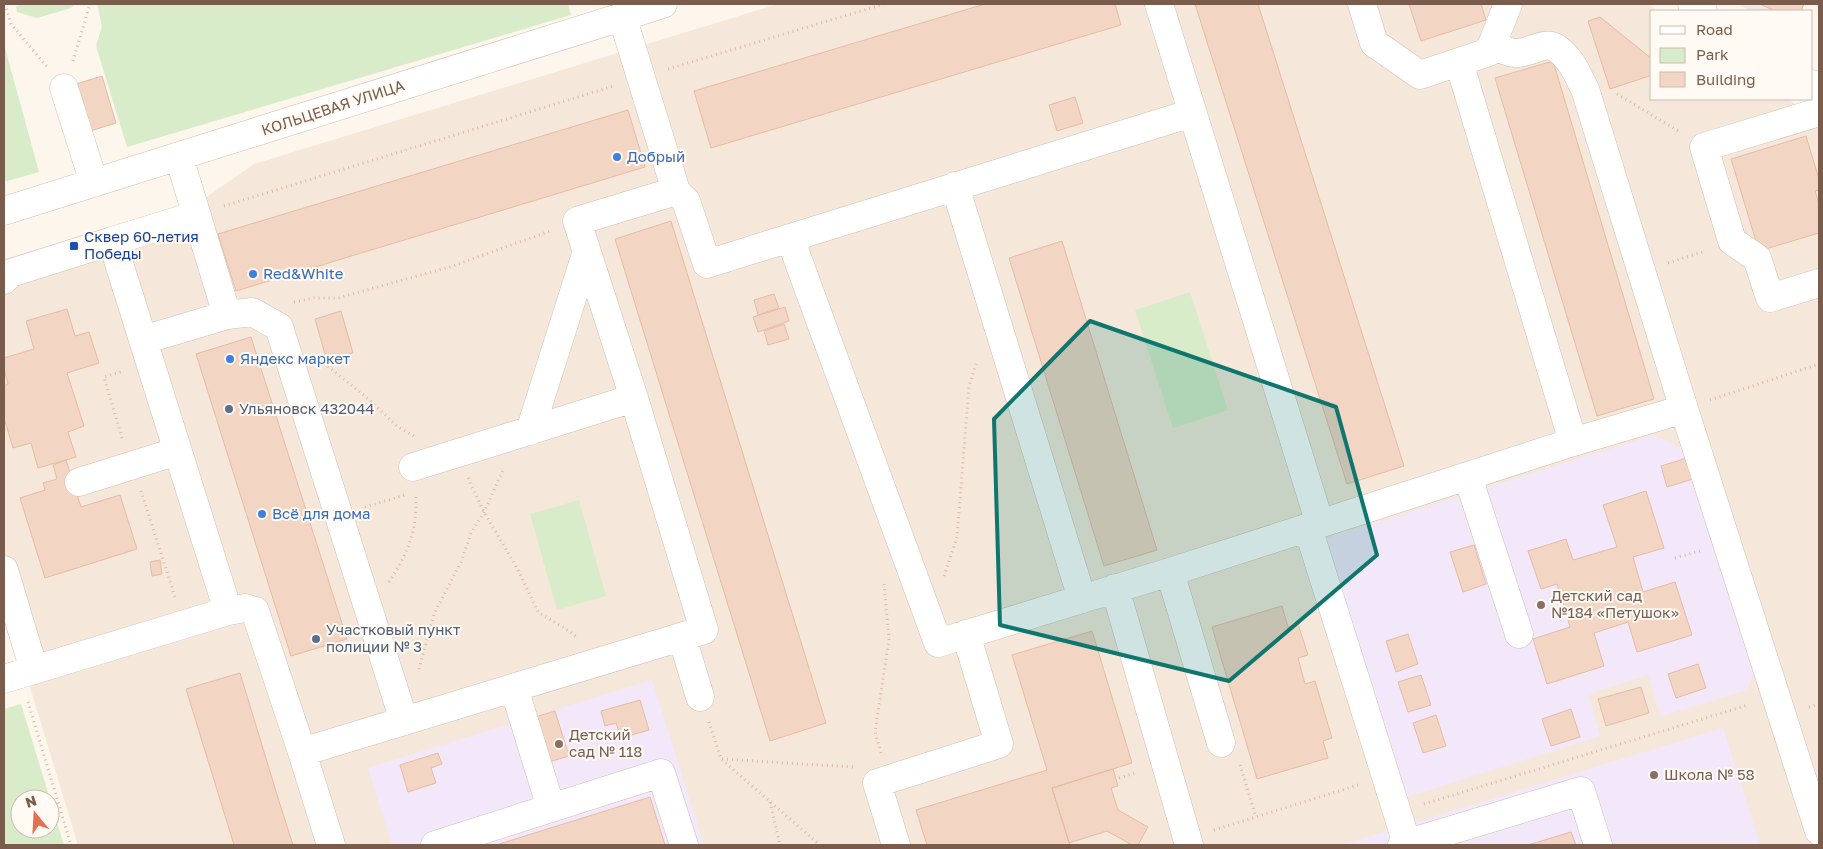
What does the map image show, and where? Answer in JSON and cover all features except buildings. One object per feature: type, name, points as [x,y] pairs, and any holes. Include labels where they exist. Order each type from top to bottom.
[{"type":"street","name":"КОЛЬЦЕВАЯ УЛИЦА","points":[[4,211],[663,4]]},
{"type":"street","points":[[1159,4],[1314,526],[1405,844],[1582,791],[1598,845]]},
{"type":"street","points":[[1362,4],[1374,43],[1420,75],[1490,52],[1508,4]]},
{"type":"street","points":[[622,16],[676,190],[686,201],[708,264],[1192,113]]},
{"type":"street","points":[[1492,44],[1508,52],[1518,53],[1547,44],[1555,46],[1568,59],[1585,89],[1684,409],[1819,831]]},
{"type":"street","points":[[1459,62],[1573,442]]},
{"type":"street","points":[[64,88],[94,183]]},
{"type":"street","points":[[1818,289],[1770,298],[1757,258],[1732,242],[1704,147],[1819,113]]},
{"type":"street","points":[[179,157],[197,215],[240,313]]},
{"type":"street","points":[[955,186],[1082,599]]},
{"type":"street","points":[[302,752],[401,711],[514,688],[704,630],[634,398],[577,222],[676,190]]},
{"type":"street","points":[[4,280],[11,273],[197,215]]},
{"type":"street","points":[[790,238],[938,643],[1170,572],[1573,442],[1684,409]]},
{"type":"street","points":[[112,241],[228,611]]},
{"type":"street","points":[[530,431],[586,254]]},
{"type":"street","points":[[143,340],[240,313],[279,327],[401,711]]},
{"type":"street","points":[[414,480],[458,466],[530,431],[634,398]]},
{"type":"street","points":[[80,482],[178,451]]},
{"type":"street","points":[[1468,477],[1518,634]]},
{"type":"street","points":[[4,570],[19,674],[228,611],[245,608],[255,611],[331,845]]},
{"type":"street","points":[[1170,572],[1221,743]]},
{"type":"street","points":[[1115,588],[1188,842]]},
{"type":"street","points":[[896,845],[877,783],[999,744],[966,634]]},
{"type":"street","points":[[682,637],[700,697]]},
{"type":"street","points":[[514,688],[551,808]]},
{"type":"street","points":[[435,845],[661,773],[684,845]]},
{"type":"path","points":[[5,4],[11,24],[64,88]]},
{"type":"path","points":[[64,88],[90,4]]},
{"type":"path","points":[[197,215],[884,4]]},
{"type":"path","points":[[1589,103],[1618,94],[1704,147]]},
{"type":"path","points":[[240,313],[314,298],[338,298],[450,268],[577,222]]},
{"type":"path","points":[[1641,272],[1732,242]]},
{"type":"path","points":[[315,356],[366,397],[398,427],[458,466],[517,568],[538,612],[569,631],[602,661]]},
{"type":"path","points":[[927,612],[938,596],[957,536],[969,386],[978,358]]},
{"type":"path","points":[[1684,409],[1819,364]]},
{"type":"path","points":[[401,711],[417,675],[434,614],[461,562],[472,533],[506,464]]},
{"type":"path","points":[[387,585],[402,562],[412,539],[417,516],[414,480]]},
{"type":"path","points":[[882,756],[875,732],[889,639],[884,584]]},
{"type":"path","points":[[19,674],[71,845]]},
{"type":"path","points":[[1397,812],[1777,696]]},
{"type":"path","points":[[700,697],[722,759],[820,845]]},
{"type":"path","points":[[1221,743],[1234,746],[1256,817]]},
{"type":"path","points":[[722,759],[866,767],[877,783]]},
{"type":"path","points":[[1188,842],[1256,817],[1386,776]]},
{"type":"path","points":[[769,801],[780,845]]},
{"type":"highlighted area","points":[[1090,321],[1336,407],[1377,555],[1229,681],[1000,625],[994,419]]},
{"type":"shaded area","points":[[778,4],[1647,4],[1656,10],[1650,10],[1650,100],[1790,100],[1819,119],[1819,845],[78,845],[4,602],[4,259],[205,198],[254,164]]},
{"type":"shaded area","points":[[1738,4],[1791,4],[1788,10],[1748,10]]},
{"type":"shaded area","name":"Детский сад №184 «Петушок»","points":[[1654,435],[1689,452],[1756,665],[1747,690],[1661,716],[1648,675],[1588,694],[1600,736],[1404,798],[1324,539]]},
{"type":"shaded area","name":"Детский сад № 118","points":[[652,680],[704,845],[392,845],[368,768]]},
{"type":"shaded area","name":"Школа № 58","points":[[1723,728],[1760,845],[1341,845]]},
{"type":"green space","points":[[24,4],[75,4],[71,8],[37,18],[17,12],[16,6]]},
{"type":"green space","points":[[97,4],[568,4],[571,15],[127,147],[96,46],[102,26]]},
{"type":"green space","points":[[4,44],[39,172],[4,182]]},
{"type":"green space","points":[[1190,292],[1228,410],[1173,428],[1135,310]]},
{"type":"green space","points":[[579,500],[606,596],[557,610],[530,514]]},
{"type":"green space","points":[[21,704],[47,789],[10,789],[10,839],[60,839],[60,832],[64,845],[4,845],[4,709]]},
{"type":"place","name":"Добрый","points":[[617,157]]},
{"type":"place","name":"Сквер 60-летия Победы","points":[[74,246]]},
{"type":"place","name":"Red&White","points":[[253,274]]},
{"type":"place","name":"Яндекс маркет","points":[[230,359]]},
{"type":"place","name":"Ульяновск 432044","points":[[229,409]]},
{"type":"place","name":"Всё для дома","points":[[262,514]]},
{"type":"place","name":"Детский сад №184 «Петушок»","points":[[1541,605]]},
{"type":"place","name":"Участковый пункт полиции № 3","points":[[316,639]]},
{"type":"place","name":"Детский сад № 118","points":[[559,744]]},
{"type":"place","name":"Школа № 58","points":[[1654,775]]}]
